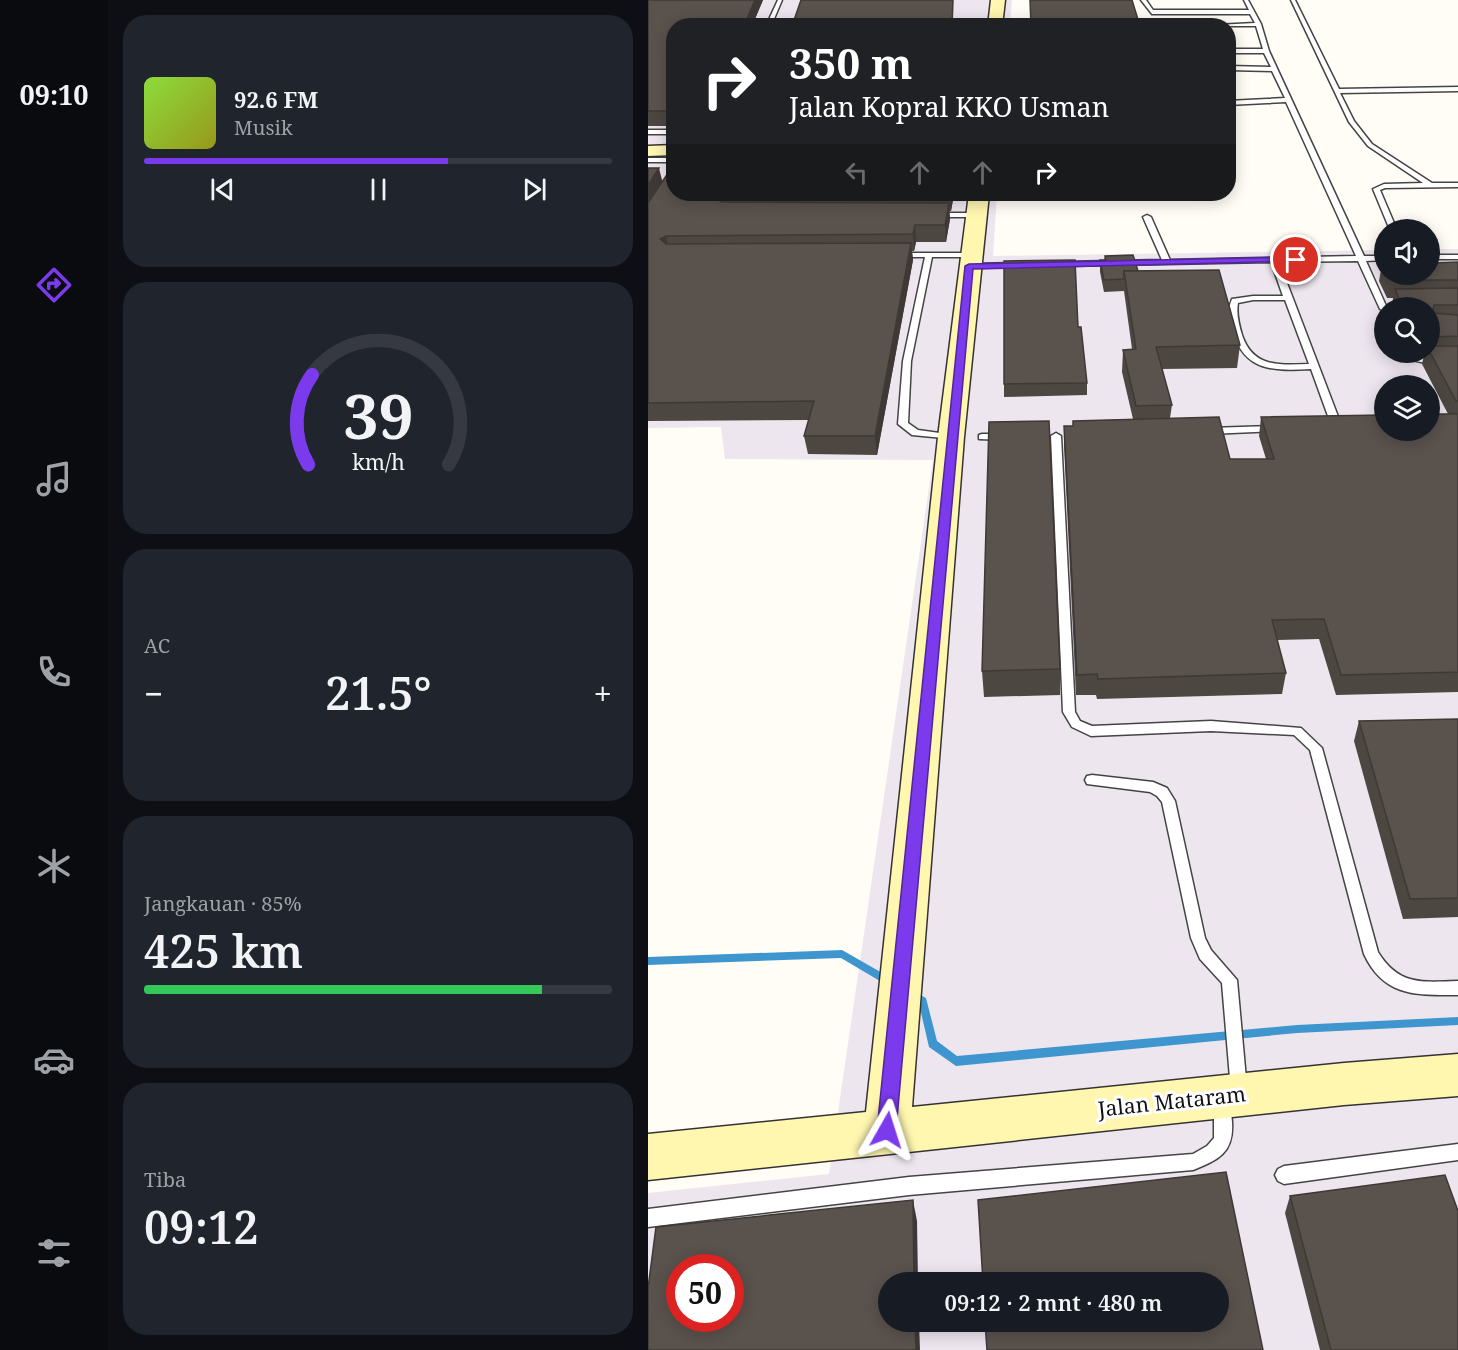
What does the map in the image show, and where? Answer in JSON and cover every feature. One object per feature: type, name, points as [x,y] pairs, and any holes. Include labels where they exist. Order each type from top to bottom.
[{"type":"main road","points":[[996,18],[998,0]]},
{"type":"main road","points":[[648,151],[666,150]]},
{"type":"main road","points":[[887,1130],[951,437],[978,204]]},
{"type":"main road","name":"Jalan Mataram","points":[[648,1157],[887,1130],[1232,1083],[1458,1075]]},
{"type":"lane","points":[[772,18],[780,0]]},
{"type":"lane","points":[[1143,0],[1152,12],[1252,12]]},
{"type":"lane","points":[[1246,0],[1258,24],[1266,51],[1364,258],[1379,297]]},
{"type":"lane","points":[[1293,0],[1351,121],[1370,145],[1431,186]]},
{"type":"lane","points":[[1236,25],[1258,24]]},
{"type":"lane","points":[[1236,51],[1266,51]]},
{"type":"lane","points":[[1236,68],[1275,69]]},
{"type":"lane","points":[[1337,91],[1458,89]]},
{"type":"lane","points":[[1236,102],[1289,99]]},
{"type":"lane","points":[[648,132],[666,132]]},
{"type":"lane","points":[[648,160],[666,160]]},
{"type":"lane","points":[[1389,219],[1376,189],[1458,185]]},
{"type":"lane","points":[[930,215],[978,204]]},
{"type":"lane","points":[[1147,218],[1167,262]]},
{"type":"lane","points":[[890,255],[929,255],[970,261],[1027,265]]},
{"type":"lane","points":[[929,255],[907,361],[903,424],[915,433],[951,437]]},
{"type":"lane","points":[[1440,257],[1458,256]]},
{"type":"lane","points":[[1051,265],[1374,258]]},
{"type":"lane","points":[[1274,260],[1337,427]]},
{"type":"lane","points":[[1289,298],[1253,298],[1235,301],[1233,314],[1240,346],[1249,357],[1270,366],[1314,366]]},
{"type":"lane","points":[[1440,359],[1458,359]]},
{"type":"lane","points":[[1326,427],[1349,427]]},
{"type":"lane","points":[[1197,432],[1290,429]]},
{"type":"lane","points":[[1056,436],[1069,712],[1076,723],[1091,731],[1211,726],[1287,730],[1297,731],[1309,739],[1316,748],[1371,954],[1379,969],[1388,979],[1404,987],[1458,988]]},
{"type":"lane","points":[[982,437],[1014,437]]},
{"type":"lane","points":[[648,1218],[909,1186],[1192,1162],[1218,1149],[1225,1138],[1232,1083],[1233,1014],[1228,980],[1205,954],[1198,938],[1168,801],[1162,792],[1153,786],[1092,780]]},
{"type":"lane","points":[[1284,1175],[1458,1152]]},
{"type":"shaded area","points":[[648,0],[1012,0],[1011,18],[666,18],[666,201],[997,201],[993,256],[1374,250],[1374,285],[1440,285],[1440,249],[1458,249],[1458,1350],[648,1350],[648,1193],[829,1174],[933,460],[725,459],[721,427],[648,428]]},
{"type":"building","points":[[648,0],[755,0],[747,18],[666,18],[666,111],[648,111]]},
{"type":"building","points":[[801,0],[953,0],[952,18],[795,18]]},
{"type":"building","points":[[1030,0],[1132,0],[1138,18],[1031,18]]},
{"type":"building","points":[[648,168],[659,168],[648,185]]},
{"type":"building","points":[[666,176],[666,201],[949,203],[945,225],[915,225],[913,234],[666,236],[660,239],[666,244],[911,243],[875,436],[804,436],[814,401],[648,403],[648,203]]},
{"type":"building","points":[[1133,255],[1138,271],[1124,271],[1124,279],[1104,280],[1100,260],[1106,260],[1105,256]]},
{"type":"building","points":[[1075,260],[1078,327],[1081,327],[1087,383],[1004,384],[1004,261]]},
{"type":"building","points":[[1458,262],[1458,280],[1440,280],[1440,263]]},
{"type":"building","points":[[1219,270],[1240,345],[1156,347],[1172,405],[1136,406],[1123,350],[1136,349],[1124,271]]},
{"type":"building","points":[[1458,288],[1458,305],[1440,305],[1440,297],[1398,297],[1395,289]]},
{"type":"building","points":[[1440,314],[1458,315],[1458,336],[1440,337]]},
{"type":"building","points":[[1440,346],[1458,346],[1458,401],[1436,363],[1440,363]]},
{"type":"building","points":[[1440,414],[1458,414],[1458,672],[1341,675],[1324,619],[1272,620],[1286,673],[1098,679],[1097,674],[1077,675],[1064,426],[1073,426],[1073,421],[1219,417],[1230,459],[1274,459],[1261,417],[1374,415],[1374,441],[1440,441]]},
{"type":"building","points":[[1049,421],[1060,669],[982,671],[989,422]]},
{"type":"building","points":[[1458,719],[1458,898],[1410,899],[1359,721]]},
{"type":"building","points":[[1226,1172],[1263,1350],[987,1350],[986,1332],[1229,1332],[1229,1272],[982,1272],[978,1200]]},
{"type":"building","points":[[1445,1175],[1458,1211],[1458,1350],[1331,1350],[1290,1196]]},
{"type":"building","points":[[913,1200],[914,1272],[878,1272],[878,1332],[915,1332],[916,1350],[648,1350],[648,1288],[656,1227]]},
{"type":"waterway","points":[[648,961],[842,954],[888,981]]},
{"type":"waterway","points":[[911,994],[923,1001],[933,1044],[956,1061],[1297,1029],[1458,1021]]},
{"type":"route","points":[[887,1130],[969,266],[1296,260]]}]
